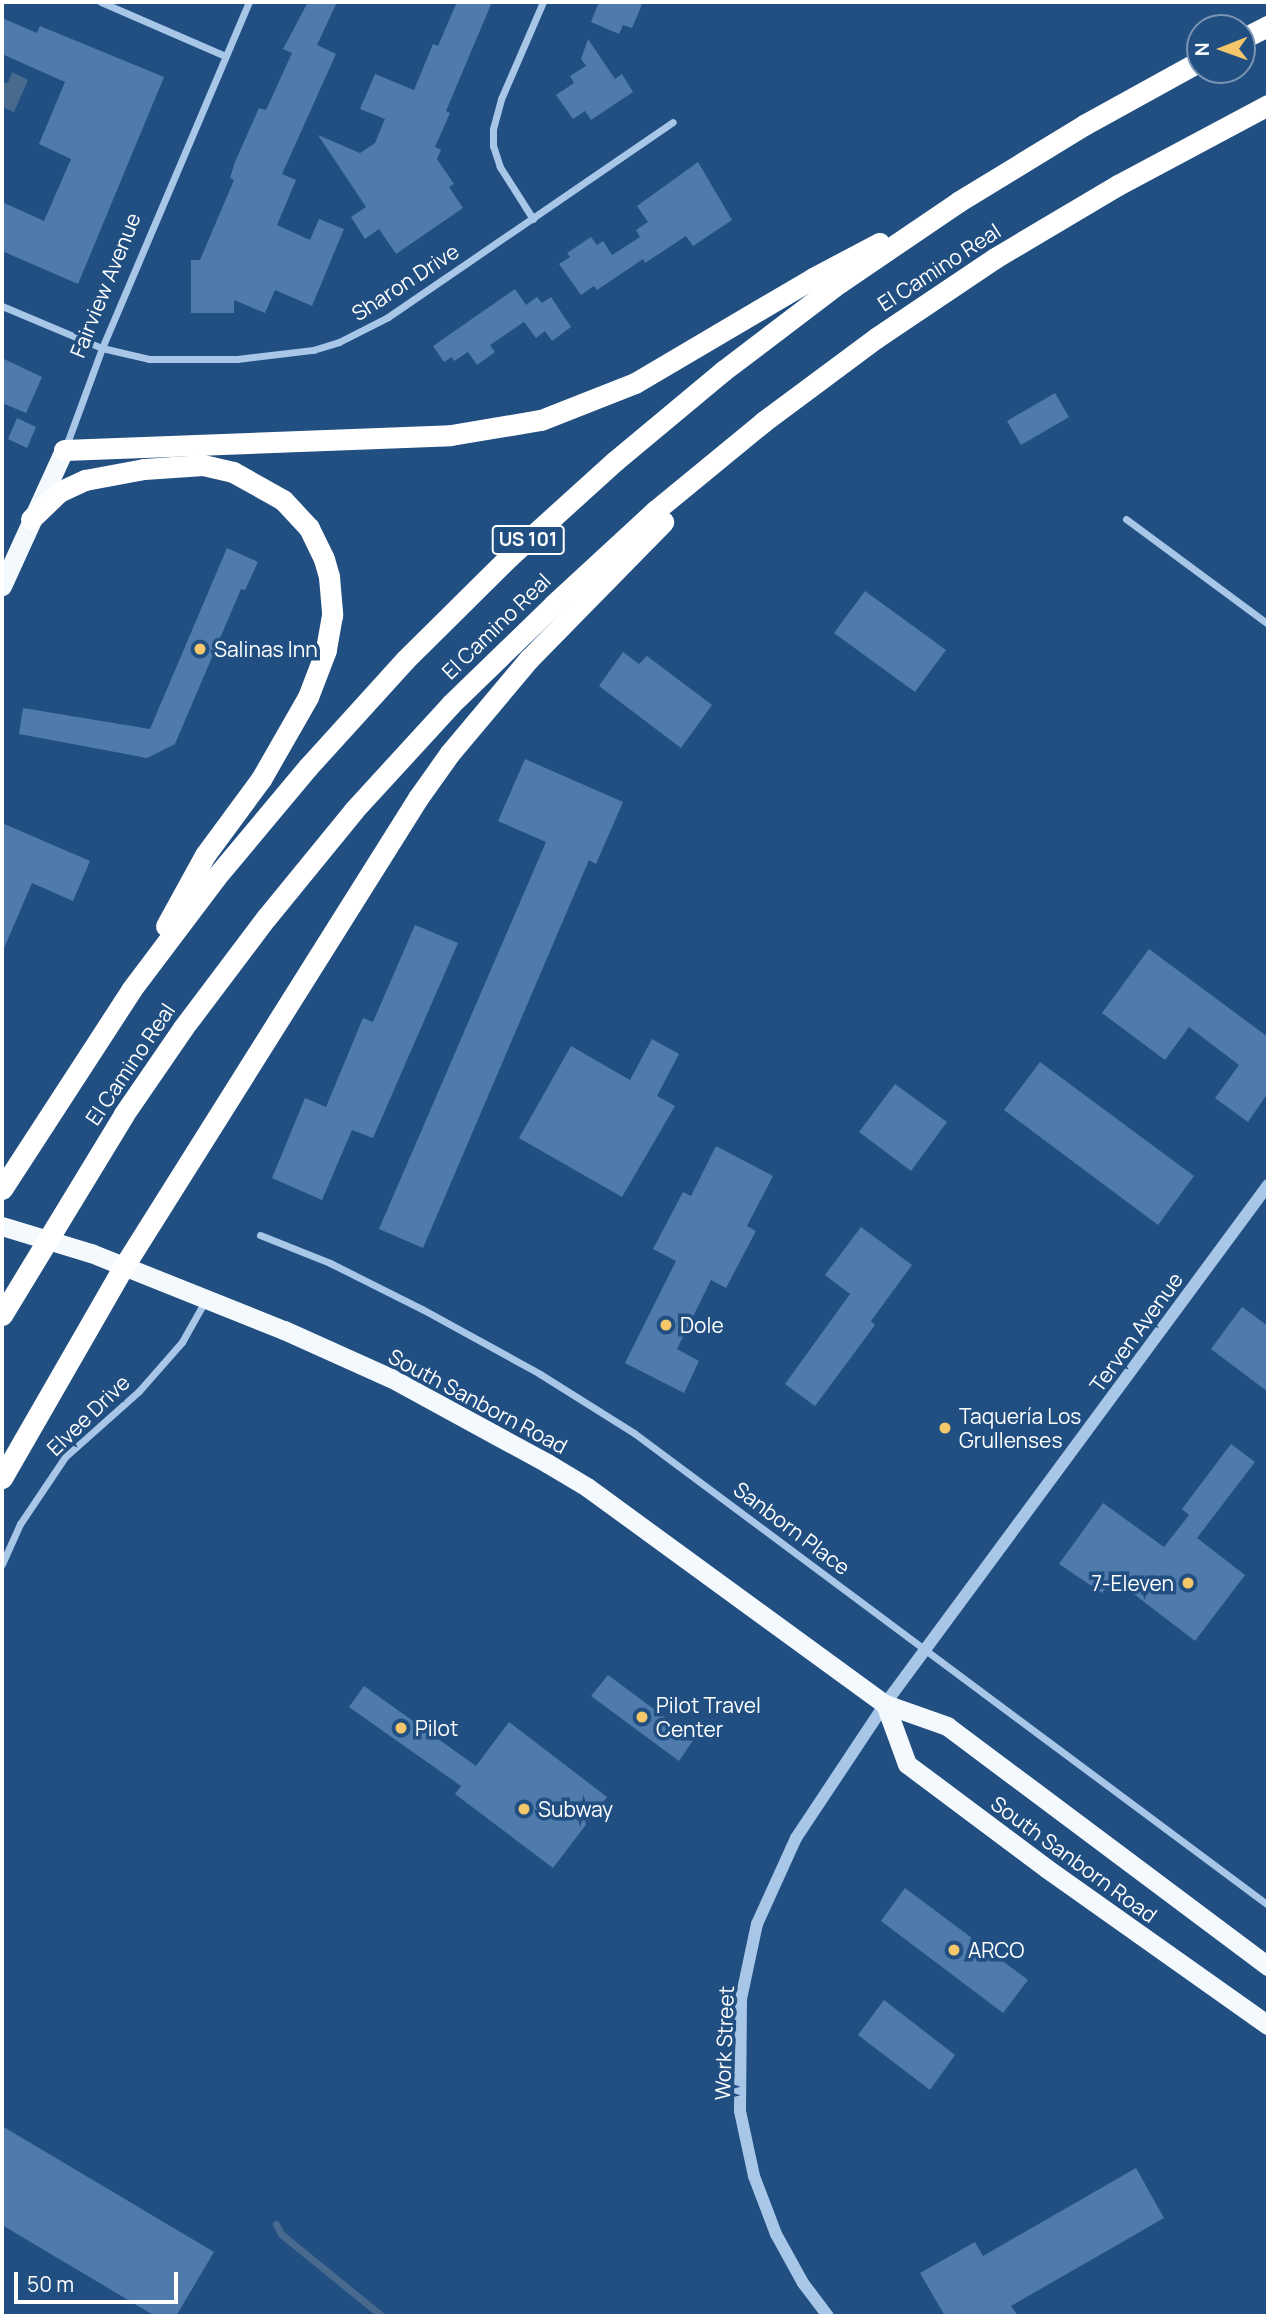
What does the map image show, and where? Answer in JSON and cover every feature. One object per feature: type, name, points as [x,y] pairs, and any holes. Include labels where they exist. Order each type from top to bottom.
[{"type":"highway","name":"El Camino Real","points":[[4,1184],[131,990],[216,877],[308,767],[405,660],[509,557],[615,461],[723,371],[839,283],[958,202],[1084,125],[1186,69]]},
{"type":"highway","name":"El Camino Real","points":[[2,1315],[70,1201],[183,1028],[266,918],[354,810],[451,704],[553,605],[656,510],[763,422],[876,338],[995,258],[1118,185],[1268,105]]},
{"type":"highway","points":[[64,450],[451,435],[541,420],[635,383],[813,278],[958,202]]},
{"type":"highway","points":[[2,1478],[124,1266],[418,798],[450,752],[572,613],[763,422]]},
{"type":"highway","name":"Fairview Avenue","points":[[3,581],[64,450]]},
{"type":"highway","points":[[32,519],[60,492],[106,474],[164,466],[219,468],[268,489],[297,513],[316,542],[329,577],[332,615],[330,632],[308,697],[261,779],[205,855],[131,990]]},
{"type":"highway","name":"South Sanborn Road","points":[[2,1226],[124,1266],[207,1298],[391,1378],[587,1487],[885,1704],[947,1726],[1268,1966]]},
{"type":"highway","name":"South Sanborn Road","points":[[885,1704],[907,1764],[1046,1868],[1268,2025]]},
{"type":"street","points":[[101,2],[225,56]]},
{"type":"street","name":"Fairview Avenue","points":[[64,450],[102,348],[249,2]]},
{"type":"street","points":[[533,219],[500,167],[493,129],[501,99],[543,2]]},
{"type":"street","name":"Sharon Drive","points":[[2,306],[102,348],[149,359],[177,361],[274,356],[320,348],[352,336],[388,317],[673,122]]},
{"type":"street","points":[[1126,519],[1268,624]]},
{"type":"street","name":"Terven Avenue","points":[[885,1704],[1268,1185]]},
{"type":"street","name":"Sanborn Place","points":[[260,1235],[330,1263],[389,1292],[552,1381],[634,1433],[1268,1905]]},
{"type":"street","name":"Elvee Drive","points":[[2,1564],[20,1524],[65,1457],[139,1391],[182,1342],[207,1298]]},
{"type":"street","name":"Work Street","points":[[828,2316],[803,2283],[776,2234],[754,2176],[740,2111],[741,1999],[757,1923],[796,1838],[885,1704]]},
{"type":"water","points":[[12,72],[28,80],[14,112],[2,107],[3,82],[8,83]]},
{"type":"building","points":[[308,2],[337,2],[317,45],[336,54],[282,174],[296,180],[277,225],[310,240],[319,219],[344,229],[312,306],[275,290],[265,313],[234,300],[234,313],[191,313],[191,260],[200,260],[234,180],[230,178],[235,162],[259,108],[266,110],[292,53],[283,49]]},
{"type":"building","points":[[457,2],[492,2],[446,111],[450,113],[435,147],[441,150],[437,159],[454,184],[449,187],[463,208],[396,254],[379,229],[365,239],[351,217],[366,207],[318,135],[360,153],[375,143],[385,119],[360,109],[375,74],[414,90],[433,44],[438,46]]},
{"type":"building","points":[[599,2],[643,2],[632,28],[623,25],[619,34],[591,22]]},
{"type":"building","points":[[2,18],[37,33],[40,26],[164,77],[78,284],[2,251],[2,202],[44,221],[71,159],[39,144],[65,82],[2,54]]},
{"type":"building","points":[[588,39],[615,79],[622,74],[633,92],[591,120],[585,111],[573,119],[556,95],[574,83],[570,76],[586,66],[581,59]]},
{"type":"building","points":[[698,162],[732,220],[693,246],[686,236],[645,263],[643,259],[597,290],[594,286],[581,295],[559,264],[570,257],[567,253],[591,237],[597,245],[603,241],[612,255],[640,237],[636,230],[648,222],[637,206]]},
{"type":"building","points":[[515,289],[526,305],[537,297],[542,303],[551,297],[571,327],[552,341],[545,331],[536,338],[524,322],[490,345],[495,352],[477,365],[468,352],[454,361],[452,357],[444,362],[433,346]]},
{"type":"building","points":[[2,358],[42,377],[26,413],[2,403]]},
{"type":"building","points":[[1055,393],[1069,417],[1021,445],[1007,421]]},
{"type":"building","points":[[17,418],[36,427],[27,448],[8,439]]},
{"type":"building","name":"Salinas Inn","points":[[227,548],[258,562],[245,590],[241,589],[175,744],[147,758],[19,734],[23,708],[150,729]]},
{"type":"building","points":[[865,591],[946,650],[915,692],[834,633]]},
{"type":"building","points":[[623,652],[639,664],[647,656],[712,705],[681,748],[599,686]]},
{"type":"building","points":[[525,759],[623,802],[596,864],[589,860],[423,1248],[379,1229],[546,842],[498,821]]},
{"type":"building","points":[[2,823],[90,861],[73,901],[32,883],[2,953]]},
{"type":"building","points":[[415,925],[458,943],[373,1138],[352,1130],[322,1200],[272,1178],[305,1098],[326,1107],[363,1018],[373,1022]]},
{"type":"building","points":[[1149,949],[1268,1037],[1268,1093],[1248,1122],[1215,1098],[1239,1065],[1189,1027],[1165,1060],[1102,1013]]},
{"type":"building","points":[[652,1039],[679,1054],[657,1096],[675,1106],[622,1197],[519,1138],[571,1046],[630,1080]]},
{"type":"building","points":[[1040,1062],[1194,1176],[1158,1225],[1004,1110]]},
{"type":"building","points":[[895,1084],[947,1122],[911,1171],[859,1132]]},
{"type":"building","points":[[716,1146],[773,1176],[747,1226],[756,1231],[726,1288],[711,1280],[677,1349],[699,1361],[684,1393],[625,1363],[676,1261],[653,1249],[683,1192],[691,1196]]},
{"type":"building","points":[[861,1227],[912,1265],[871,1321],[875,1325],[815,1406],[785,1384],[850,1294],[825,1275]]},
{"type":"building","points":[[1242,1307],[1268,1326],[1268,1392],[1211,1349]]},
{"type":"building","points":[[1231,1444],[1255,1462],[1197,1538],[1245,1575],[1195,1641],[1113,1578],[1102,1593],[1059,1564],[1103,1503],[1164,1547],[1189,1515],[1182,1509]]},
{"type":"building","name":"Pilot Travel Center","points":[[608,1675],[694,1739],[679,1761],[591,1696]]},
{"type":"building","points":[[364,1686],[476,1766],[509,1722],[607,1797],[553,1868],[455,1794],[461,1786],[349,1707]]},
{"type":"building","name":"ARCO","points":[[905,1888],[1028,1980],[1003,2013],[881,1921]]},
{"type":"building","points":[[884,2000],[955,2055],[930,2090],[858,2035]]},
{"type":"building","points":[[2,2126],[214,2252],[176,2316],[155,2316],[2,2225]]},
{"type":"building","points":[[1136,2168],[1164,2218],[1011,2306],[1018,2316],[945,2316],[920,2273],[975,2242],[983,2256]]},
{"type":"waterway","points":[[276,2224],[281,2234],[382,2316]]},
{"type":"place","name":"Salinas Inn","points":[[200,649]]},
{"type":"place","name":"Dole","points":[[666,1325]]},
{"type":"place","name":"Taquería Los Grullenses","points":[[945,1428]]},
{"type":"place","name":"7-Eleven","points":[[1188,1583]]},
{"type":"place","name":"Pilot Travel Center","points":[[642,1717]]},
{"type":"place","name":"Pilot","points":[[401,1728]]},
{"type":"place","name":"Subway","points":[[524,1809]]},
{"type":"place","name":"ARCO","points":[[954,1950]]}]
